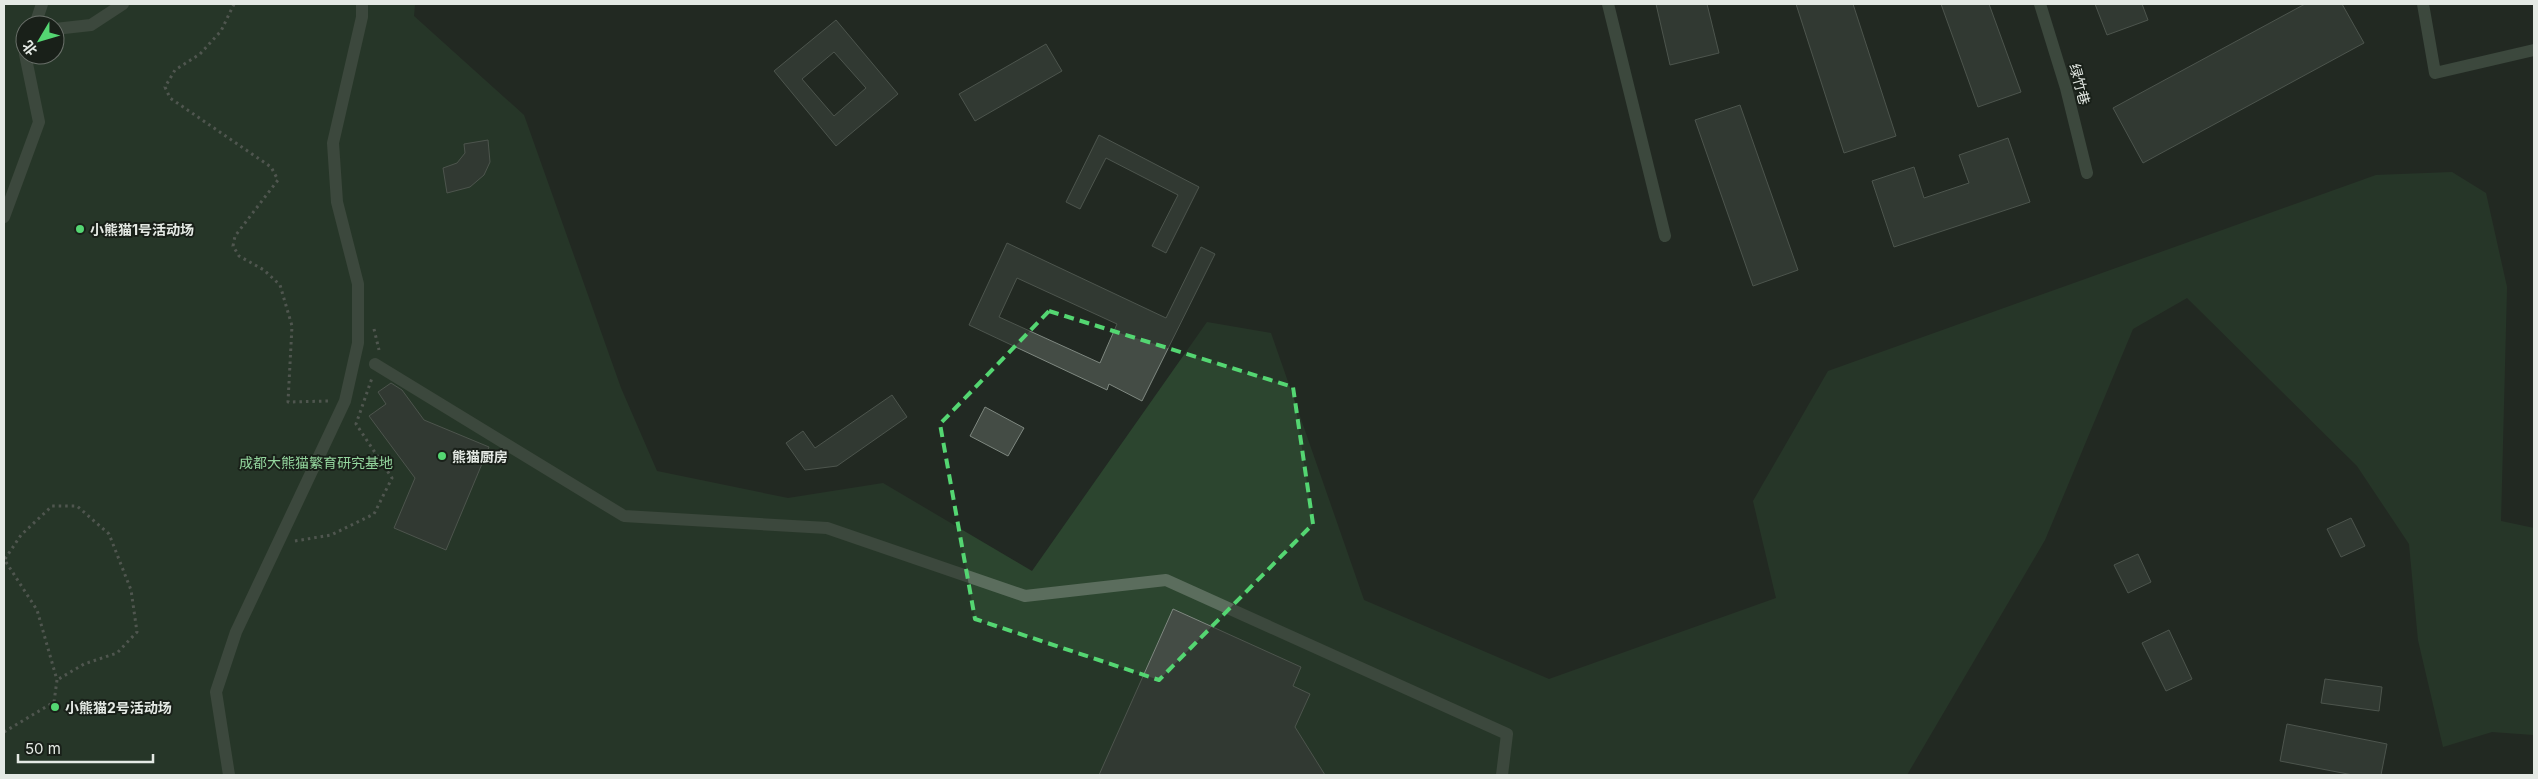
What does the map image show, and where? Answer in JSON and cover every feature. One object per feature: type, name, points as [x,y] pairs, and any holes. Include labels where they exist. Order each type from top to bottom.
[{"type":"street","points":[[65,28],[91,25],[123,4]]},
{"type":"street","points":[[229,775],[216,692],[236,632],[345,401],[358,343],[358,284],[337,202],[333,143],[362,17],[362,4]]},
{"type":"street","points":[[1608,4],[1665,236]]},
{"type":"street","name":"绿竹巷","points":[[2040,4],[2066,88],[2087,173]]},
{"type":"street","points":[[2423,4],[2435,73],[2534,50]]},
{"type":"street","points":[[4,216],[39,122],[27,65]]},
{"type":"street","points":[[376,364],[624,516],[828,528],[1025,596],[1166,580],[1507,734],[1502,775]]},
{"type":"path","points":[[234,4],[221,31],[200,54],[175,70],[165,87],[170,98],[271,167],[278,180],[235,236],[232,246],[239,256],[264,270],[280,285],[292,326],[288,402],[345,401]]},
{"type":"path","points":[[277,546],[331,535],[374,514],[392,478],[356,424],[380,346],[373,328]]},
{"type":"path","points":[[4,732],[54,702],[57,680],[37,610],[4,559],[21,535],[52,506],[77,506],[109,534],[131,590],[137,632],[116,653],[84,664],[57,680]]},
{"type":"highlighted area","points":[[1049,311],[1293,387],[1313,524],[1159,680],[975,619],[940,424]]},
{"type":"green space","name":"成都大熊猫繁育研究基地","points":[[4,4],[415,4],[414,16],[524,115],[621,388],[657,471],[788,498],[883,483],[1032,571],[1207,322],[1271,333],[1364,600],[1549,679],[1776,598],[1753,501],[1828,371],[2376,175],[2452,172],[2486,193],[2507,287],[2501,521],[2534,528],[2534,735],[2492,732],[2443,747],[2418,640],[2409,544],[2357,466],[2187,298],[2133,329],[2045,540],[1907,775],[4,775]]},
{"type":"building","points":[[1656,4],[1707,4],[1719,53],[1670,65]]},
{"type":"building","points":[[1796,4],[1853,4],[1896,136],[1844,153]]},
{"type":"building","points":[[1941,4],[1989,4],[2021,92],[1978,107]]},
{"type":"building","points":[[2095,4],[2142,4],[2148,20],[2107,35]]},
{"type":"building","points":[[2305,4],[2342,4],[2364,43],[2143,163],[2113,108]]},
{"type":"building","points":[[836,20],[898,94],[836,146],[774,71]],"holes":[[[834,52],[866,88],[834,116],[802,79]]]},
{"type":"building","points":[[1046,44],[1062,71],[975,121],[959,94]]},
{"type":"building","points":[[1740,105],[1798,270],[1753,286],[1695,120]]},
{"type":"building","points":[[1099,135],[1199,187],[1166,253],[1152,246],[1178,195],[1106,158],[1080,209],[1066,202]]},
{"type":"building","points":[[2008,138],[2030,202],[1894,247],[1872,181],[1914,167],[1924,198],[1969,183],[1959,155]]},
{"type":"building","points":[[488,140],[490,162],[484,175],[470,187],[447,193],[443,168],[457,163],[465,153],[464,144]]},
{"type":"building","points":[[1007,243],[1166,318],[1201,247],[1215,254],[1142,401],[1109,384],[1107,390],[969,325]],"holes":[[[1017,278],[1117,324],[1100,363],[999,317]]]},
{"type":"building","name":"熊猫厨房","points":[[391,383],[402,390],[424,420],[489,447],[446,550],[394,528],[415,478],[369,416],[386,404],[378,392]]},
{"type":"building","points":[[892,395],[907,417],[837,466],[805,470],[786,443],[803,431],[815,448]]},
{"type":"building","points":[[985,407],[1024,428],[1008,456],[970,436]]},
{"type":"building","points":[[2351,518],[2365,546],[2341,557],[2327,529]]},
{"type":"building","points":[[2138,554],[2151,582],[2128,593],[2114,565]]},
{"type":"building","points":[[1173,609],[1301,667],[1293,686],[1310,694],[1295,727],[1325,775],[1099,775]]},
{"type":"building","points":[[2169,630],[2192,679],[2166,691],[2142,643]]},
{"type":"building","points":[[2325,679],[2382,687],[2379,711],[2321,703]]},
{"type":"building","points":[[2287,724],[2387,744],[2381,775],[2353,775],[2280,761]]},
{"type":"place","name":"小熊猫1号活动场","points":[[80,229]]},
{"type":"place","name":"熊猫厨房","points":[[442,456]]},
{"type":"place","name":"小熊猫2号活动场","points":[[55,707]]}]
